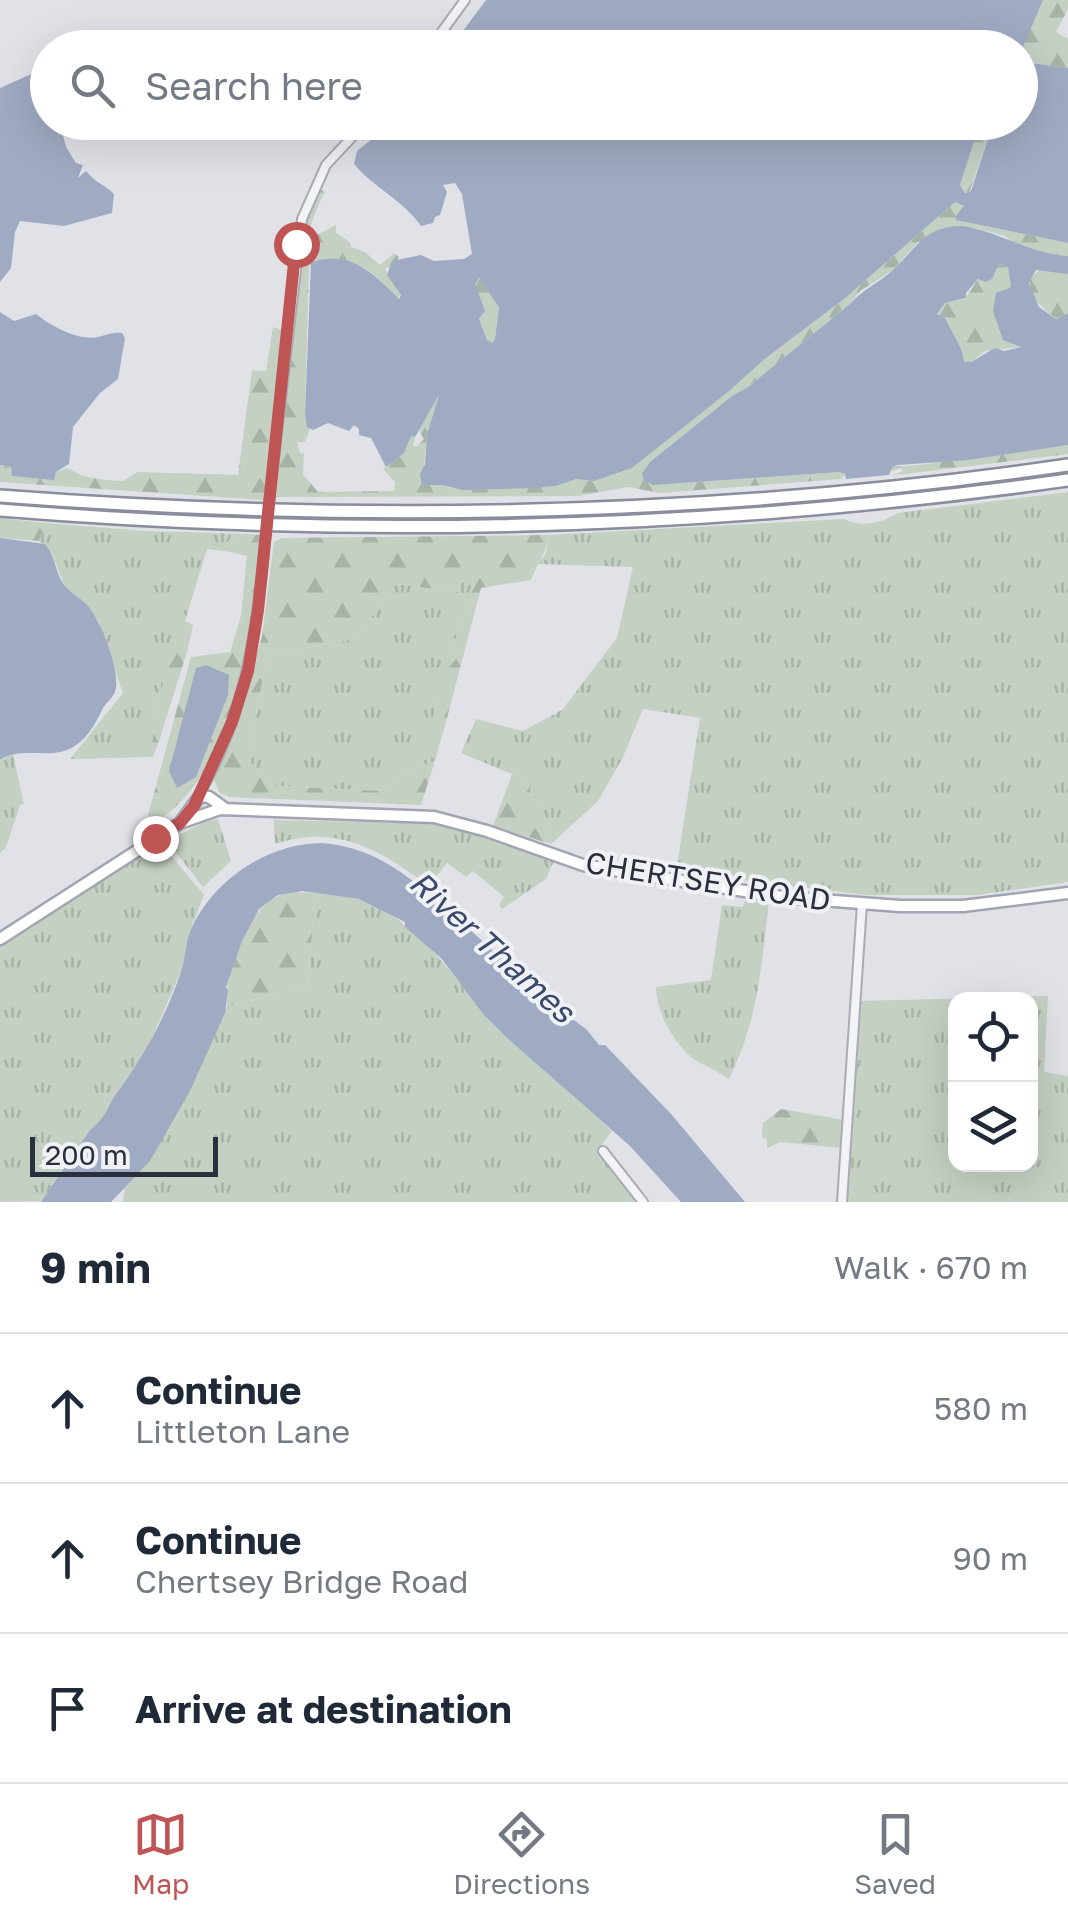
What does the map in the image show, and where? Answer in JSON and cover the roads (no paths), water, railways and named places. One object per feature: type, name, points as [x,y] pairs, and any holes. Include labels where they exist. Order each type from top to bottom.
[{"type":"highway","points":[[0,496],[237,510],[476,512],[759,499],[1068,465]]},
{"type":"highway","points":[[0,510],[282,525],[546,524],[862,505],[1068,480]]},
{"type":"main road","name":"CHERTSEY ROAD","points":[[205,805],[234,810],[434,817],[614,872],[722,890],[862,904],[970,906],[1068,893]]},
{"type":"main road","points":[[0,939],[205,805]]},
{"type":"street","points":[[443,30],[465,0]]},
{"type":"street","points":[[205,805],[208,777],[232,722],[248,671],[302,219],[326,166],[350,140]]},
{"type":"street","points":[[842,1202],[862,904]]},
{"type":"street","points":[[602,1150],[643,1202]]},
{"type":"water","points":[[486,0],[1043,0],[1030,30],[464,30]]},
{"type":"water","points":[[1038,64],[1068,68],[1068,243],[956,220],[964,206],[955,202],[844,299],[632,468],[594,481],[576,479],[532,488],[462,490],[422,485],[420,474],[425,464],[427,435],[439,395],[404,453],[386,467],[371,438],[359,435],[354,425],[349,431],[328,423],[313,430],[307,427],[311,262],[338,259],[361,266],[399,299],[401,295],[387,275],[392,261],[421,255],[434,261],[464,259],[472,254],[462,194],[455,183],[443,185],[447,192],[440,215],[433,223],[421,226],[354,164],[357,151],[371,140],[975,140],[960,185],[965,193],[971,191],[988,140],[1038,140]],"holes":[[[479,278],[499,307],[492,343],[487,340],[479,319],[485,311],[475,284]]]},
{"type":"water","points":[[30,75],[30,140],[64,140],[76,163],[83,165],[78,178],[86,171],[114,194],[112,213],[64,226],[20,221],[11,268],[0,282],[0,88]]},
{"type":"water","points":[[950,227],[977,229],[1040,251],[1068,256],[1068,274],[1036,270],[1029,283],[1039,307],[1056,319],[1068,313],[1068,445],[968,460],[898,465],[892,467],[889,475],[846,479],[839,472],[653,485],[644,481],[642,474],[650,462],[888,275],[923,239]],"holes":[[[999,264],[1008,267],[1011,287],[996,293],[993,311],[1003,340],[1021,347],[1004,351],[995,348],[964,362],[945,318],[937,314],[945,303],[966,298],[978,279],[992,279]]]},
{"type":"water","points":[[0,312],[14,321],[36,314],[57,328],[82,337],[122,333],[125,338],[118,379],[100,393],[73,427],[69,464],[56,472],[54,480],[12,476],[11,467],[0,465]]},
{"type":"water","points":[[0,538],[45,544],[61,580],[93,613],[109,647],[115,692],[88,733],[67,750],[16,754],[0,760]]},
{"type":"water","points":[[206,665],[229,675],[228,695],[196,777],[177,788],[169,771],[196,668]]},
{"type":"water","points":[[321,843],[344,846],[384,862],[437,901],[587,1030],[599,1045],[605,1045],[671,1114],[745,1202],[681,1202],[630,1146],[484,1015],[441,958],[405,927],[405,922],[359,899],[302,891],[278,895],[259,909],[242,941],[226,987],[225,1013],[190,1091],[150,1161],[111,1202],[41,1202],[105,1114],[147,1046],[175,987],[190,932],[202,909],[229,879],[263,857]]},
{"type":"water label","name":"River Thames","points":[[492,947]]}]
